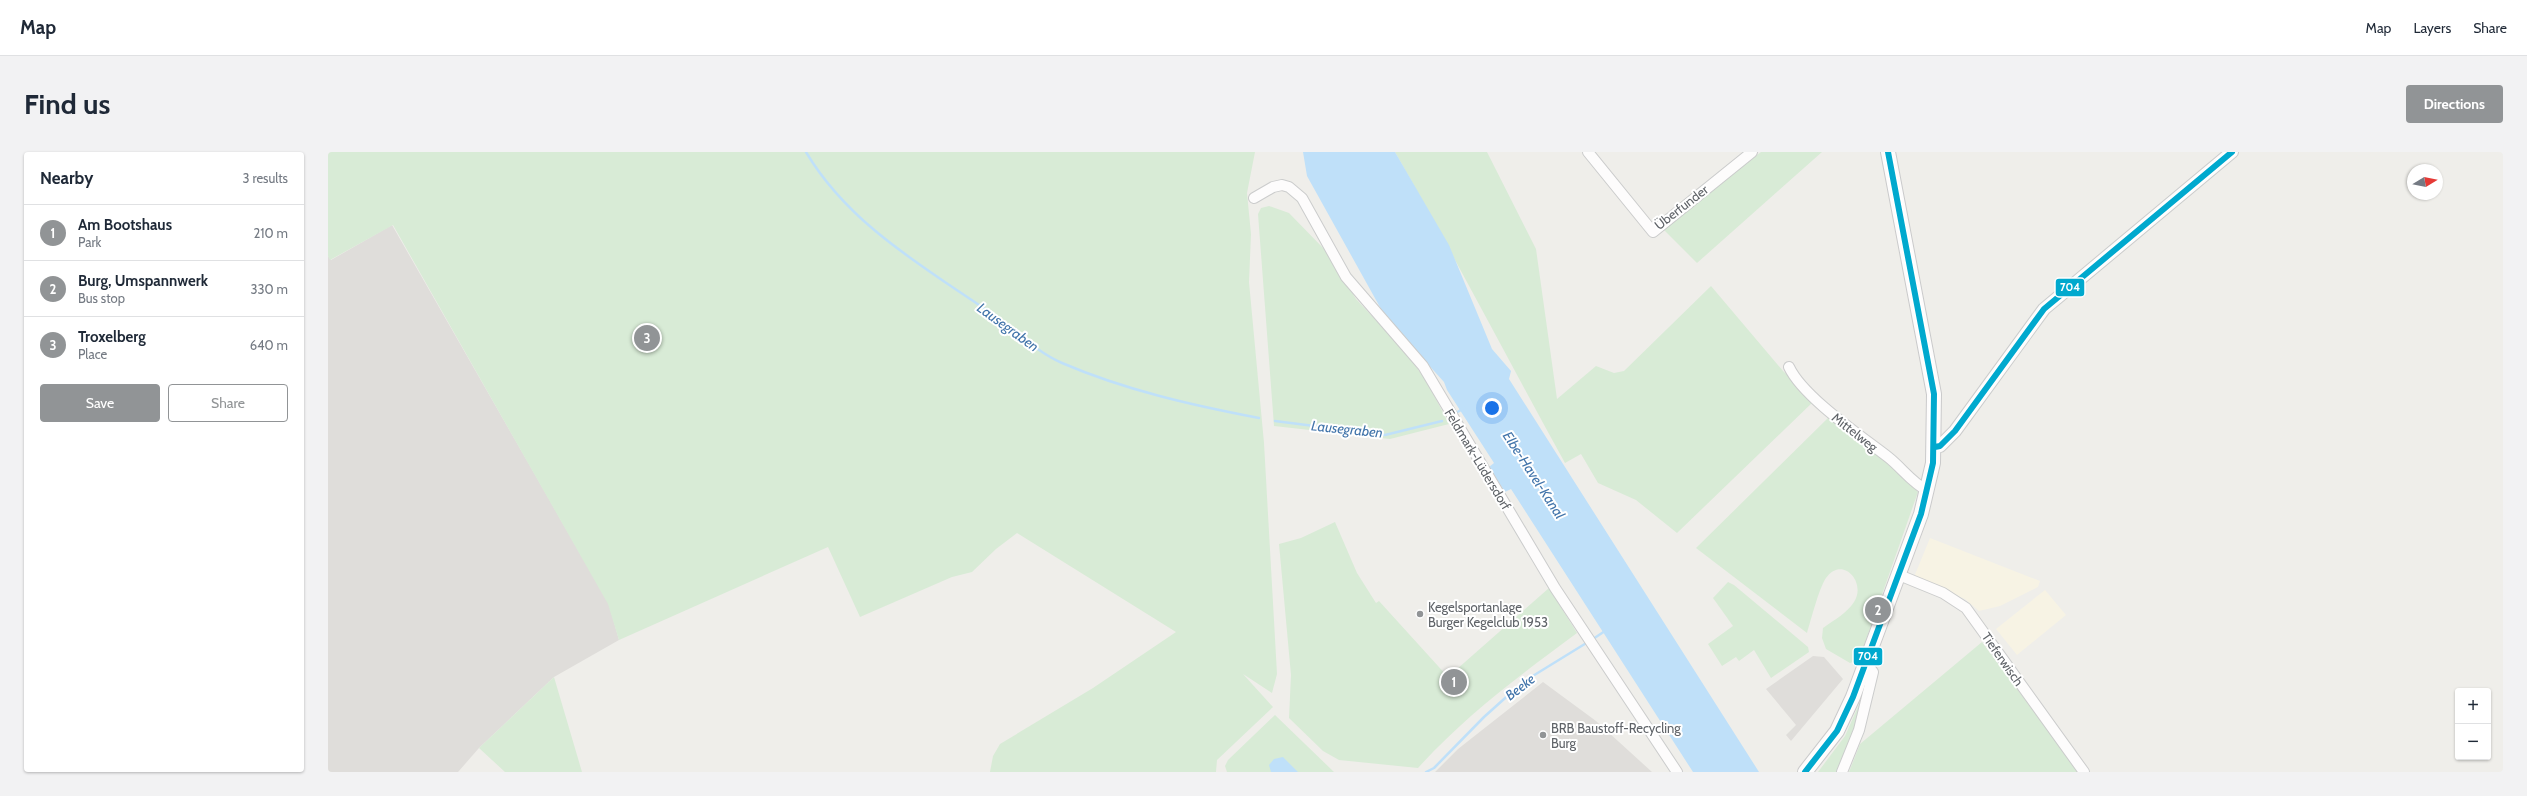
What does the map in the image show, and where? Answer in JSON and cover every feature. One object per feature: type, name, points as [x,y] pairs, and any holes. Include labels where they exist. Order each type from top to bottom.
[{"type":"main road","points":[[1805,772],[1837,730],[1866,663],[1899,575],[1928,491],[1935,447],[1935,402],[1931,372],[1888,152]]},
{"type":"street","name":"Überfunder","points":[[1588,152],[1653,232],[1752,152]]},
{"type":"street","points":[[1935,447],[1940,446],[1955,431],[2044,309],[2232,152]]},
{"type":"street","name":"Feldmark-Lüdersdorf","points":[[1254,198],[1273,187],[1282,185],[1289,187],[1302,198],[1346,277],[1423,366],[1555,588],[1677,772]]},
{"type":"street","name":"Mittelweg","points":[[1789,367],[1794,376],[1830,412],[1889,458],[1919,487],[1928,491]]},
{"type":"street","name":"Tieferwisch","points":[[1899,575],[1943,593],[1966,608],[2084,772]]},
{"type":"street","points":[[1842,772],[1866,706],[1873,672],[1866,663]]},
{"type":"shaded area","points":[[392,225],[609,604],[619,640],[554,677],[479,748],[458,772],[328,772],[328,256],[331,260]]},
{"type":"shaded area","points":[[1930,538],[2040,581],[2038,587],[2000,606],[1979,611],[1965,599],[1914,577]]},
{"type":"shaded area","points":[[2045,590],[2066,615],[2017,655],[1996,629]]},
{"type":"shaded area","points":[[1813,656],[1824,657],[1843,679],[1791,741],[1786,735],[1796,725],[1766,689]]},
{"type":"shaded area","name":"BRB Baustoff-Recycling Burg","points":[[1543,682],[1596,721],[1652,772],[1435,772],[1458,749]]},
{"type":"green space","points":[[328,152],[1255,152],[1247,193],[1251,234],[1249,282],[1264,443],[1277,674],[1272,693],[1243,674],[1273,707],[1217,760],[1216,772],[990,772],[993,756],[1000,744],[1093,688],[1176,632],[1017,533],[996,549],[972,572],[952,577],[860,617],[828,547],[619,640],[608,604],[393,225],[330,260],[328,256]]},
{"type":"green space","points":[[1395,152],[1487,152],[1536,249],[1557,399],[1596,366],[1614,373],[1624,371],[1711,286],[1783,371],[1814,401],[1677,533],[1636,500],[1598,483],[1581,454],[1565,463]]},
{"type":"green space","points":[[1761,152],[1822,152],[1697,263],[1663,229]]},
{"type":"green space","points":[[1269,206],[1289,213],[1326,251],[1356,299],[1401,347],[1426,380],[1449,424],[1390,439],[1274,426],[1258,214],[1261,208]]},
{"type":"green space","points":[[1828,418],[1872,449],[1918,492],[1859,660],[1850,663],[1826,649],[1822,638],[1823,628],[1844,613],[1854,602],[1857,594],[1857,587],[1851,574],[1845,570],[1839,569],[1832,572],[1826,578],[1818,596],[1807,633],[1696,548]]},
{"type":"green space","points":[[1335,522],[1357,573],[1376,603],[1379,601],[1448,677],[1549,588],[1577,633],[1474,713],[1418,768],[1339,760],[1323,751],[1289,718],[1291,675],[1279,544],[1301,538]]},
{"type":"green space","points":[[1728,582],[1734,585],[1808,647],[1809,652],[1771,678],[1754,650],[1739,661],[1736,657],[1722,666],[1708,644],[1733,626],[1713,598]]},
{"type":"green space","points":[[1982,642],[2079,772],[1849,772],[1860,744]]},
{"type":"green space","points":[[554,677],[582,772],[505,772],[479,748]]},
{"type":"green space","points":[[1868,684],[1858,725],[1839,772],[1818,772],[1845,736]]},
{"type":"green space","points":[[1275,715],[1334,772],[1227,772],[1225,766],[1228,760]]},
{"type":"water","name":"Elbe-Havel-Kanal","points":[[1303,152],[1395,152],[1449,245],[1492,349],[1511,371],[1509,379],[1759,772],[1693,772],[1511,489],[1505,492],[1489,467],[1494,463],[1447,390],[1444,382],[1386,318],[1307,176]]},
{"type":"water","points":[[1283,757],[1298,772],[1271,772],[1269,765],[1274,759]]},
{"type":"waterway","name":"Lausegraben","points":[[806,152],[824,178],[844,202],[867,224],[916,263],[995,316],[1044,353],[1062,363],[1086,373],[1134,389],[1208,408],[1259,418]]},
{"type":"waterway","name":"Lausegraben","points":[[1456,413],[1464,408]]},
{"type":"waterway","name":"Lausegraben","points":[[1275,421],[1385,435],[1442,421]]},
{"type":"waterway","name":"Beeke","points":[[1593,639],[1605,631]]},
{"type":"waterway","name":"Beeke","points":[[1426,772],[1434,768],[1484,717],[1523,682],[1588,642]]},
{"type":"transit line","name":"704","points":[[1805,772],[1837,731],[1853,697],[1921,514],[1933,463],[1934,394],[1888,152]]},
{"type":"transit line","name":"704","points":[[1935,447],[1940,446],[1955,431],[2044,309],[2232,152]]},
{"type":"place","name":"Troxelberg","points":[[647,338]]},
{"type":"place","name":"Burg, Umspannwerk","points":[[1878,610]]},
{"type":"place","name":"Kegelsportanlage Burger Kegelclub 1953","points":[[1420,614]]},
{"type":"place","name":"Am Bootshaus","points":[[1454,682]]},
{"type":"place","name":"BRB Baustoff-Recycling Burg","points":[[1543,735]]}]
